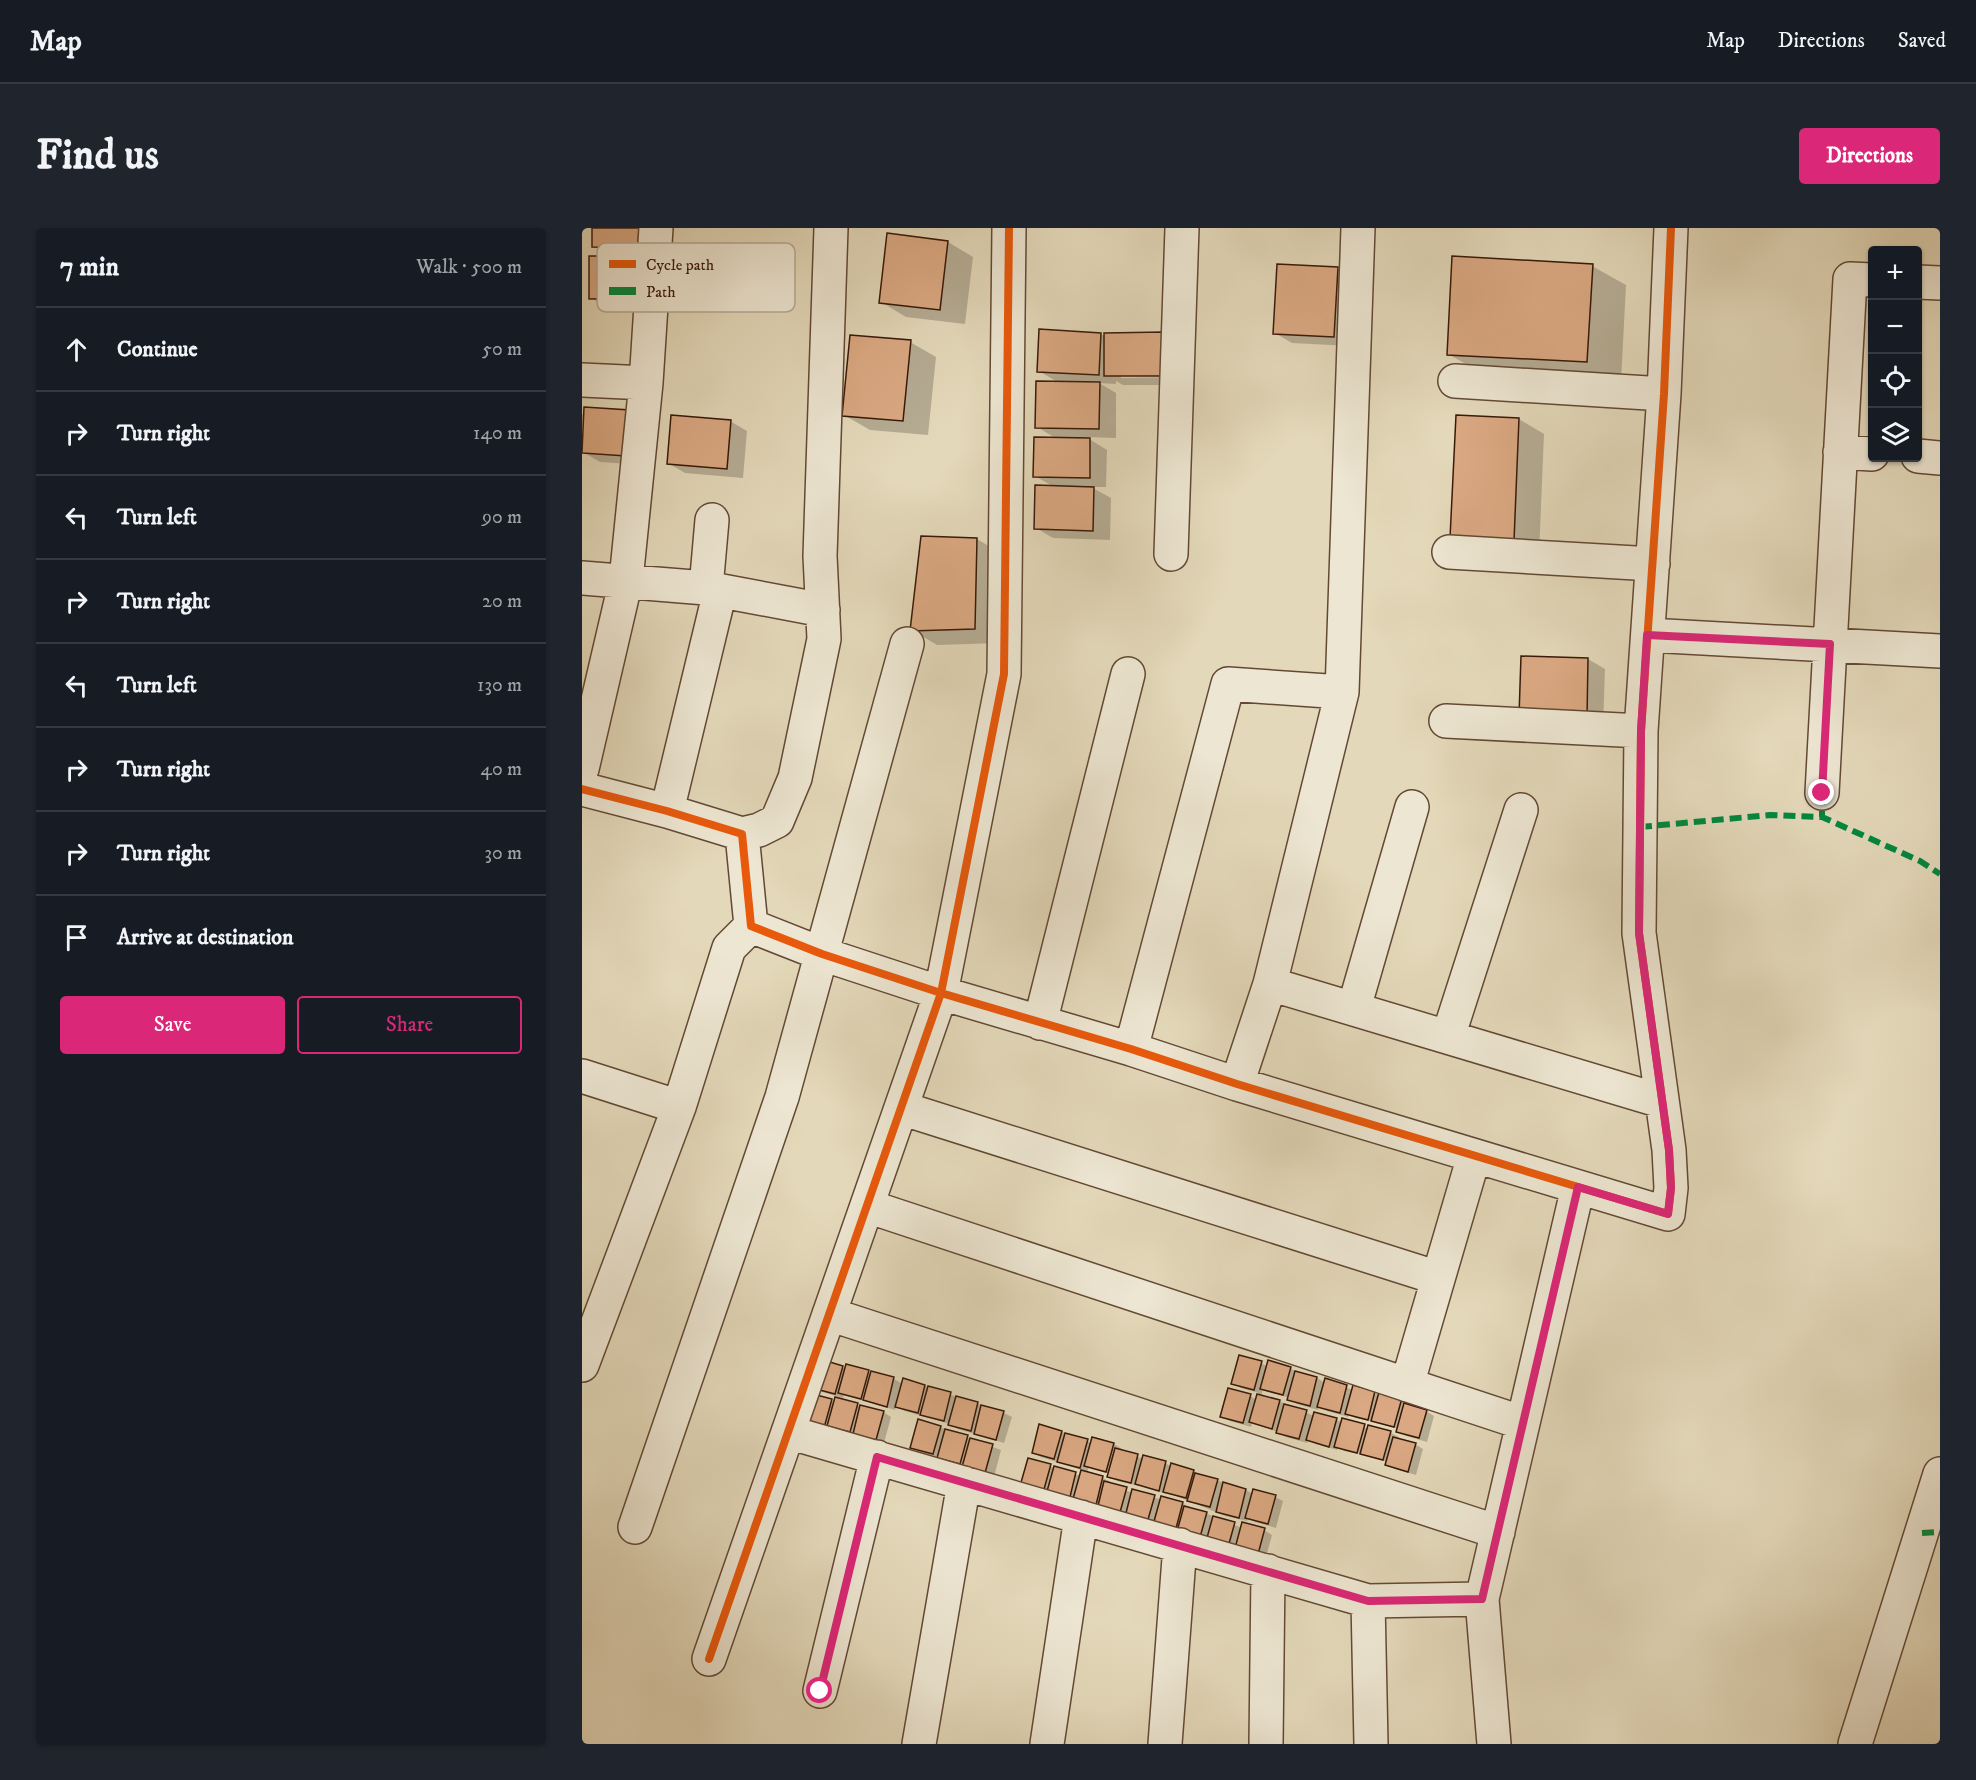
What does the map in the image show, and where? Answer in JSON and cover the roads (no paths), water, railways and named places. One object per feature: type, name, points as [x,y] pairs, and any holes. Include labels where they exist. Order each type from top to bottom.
[{"type":"street","points":[[655,243],[656,228]]},
{"type":"street","points":[[582,789],[667,811],[742,834],[759,830],[777,821],[795,778],[824,639],[820,556],[831,228]]},
{"type":"street","points":[[709,1659],[941,993],[1004,674],[1009,228]]},
{"type":"street","points":[[1171,554],[1182,228]]},
{"type":"street","points":[[1237,1084],[1270,984],[1342,692],[1358,228]]},
{"type":"street","points":[[751,926],[822,954],[941,993],[1668,1214],[1671,1188],[1669,1150],[1639,933],[1641,731],[1664,394],[1671,228]]},
{"type":"street","points":[[1822,793],[1850,279],[1868,280]]},
{"type":"street","points":[[1922,282],[1940,283]]},
{"type":"street","points":[[582,769],[626,580],[646,383],[651,312]]},
{"type":"street","points":[[582,380],[646,383]]},
{"type":"street","points":[[1455,381],[1664,394]]},
{"type":"street","points":[[1840,452],[1868,454]]},
{"type":"street","points":[[1922,456],[1940,458]]},
{"type":"street","points":[[667,811],[713,589],[712,520]]},
{"type":"street","points":[[1449,552],[1653,564]]},
{"type":"street","points":[[582,578],[713,589],[823,610]]},
{"type":"street","points":[[1647,635],[1940,651]]},
{"type":"street","points":[[635,1527],[782,1097],[907,644]]},
{"type":"street","points":[[1040,1023],[1128,674]]},
{"type":"street","points":[[1131,1050],[1228,684],[1342,692]]},
{"type":"street","points":[[1446,721],[1641,731]]},
{"type":"street","points":[[1354,1008],[1412,807]]},
{"type":"street","points":[[1448,1037],[1521,810]]},
{"type":"street","points":[[742,834],[751,926]]},
{"type":"street","points":[[582,1365],[679,1107],[729,948],[751,926]]},
{"type":"street","points":[[1270,984],[1661,1101]]},
{"type":"street","points":[[582,1076],[679,1107]]},
{"type":"street","points":[[901,1108],[1438,1278]]},
{"type":"street","points":[[1407,1385],[1474,1156]]},
{"type":"street","points":[[1494,1744],[1482,1599],[1578,1187]]},
{"type":"street","points":[[867,1206],[1523,1424]]},
{"type":"street","points":[[829,1314],[1498,1532]]},
{"type":"street","points":[[788,1432],[1368,1601],[1482,1599]]},
{"type":"street","points":[[820,1691],[877,1457]]},
{"type":"street","points":[[1855,1744],[1940,1474]]},
{"type":"street","points":[[919,1744],[964,1483]]},
{"type":"street","points":[[1047,1744],[1081,1517]]},
{"type":"street","points":[[1165,1744],[1180,1545]]},
{"type":"street","points":[[1266,1744],[1268,1571]]},
{"type":"street","points":[[1368,1601],[1371,1744]]}]
